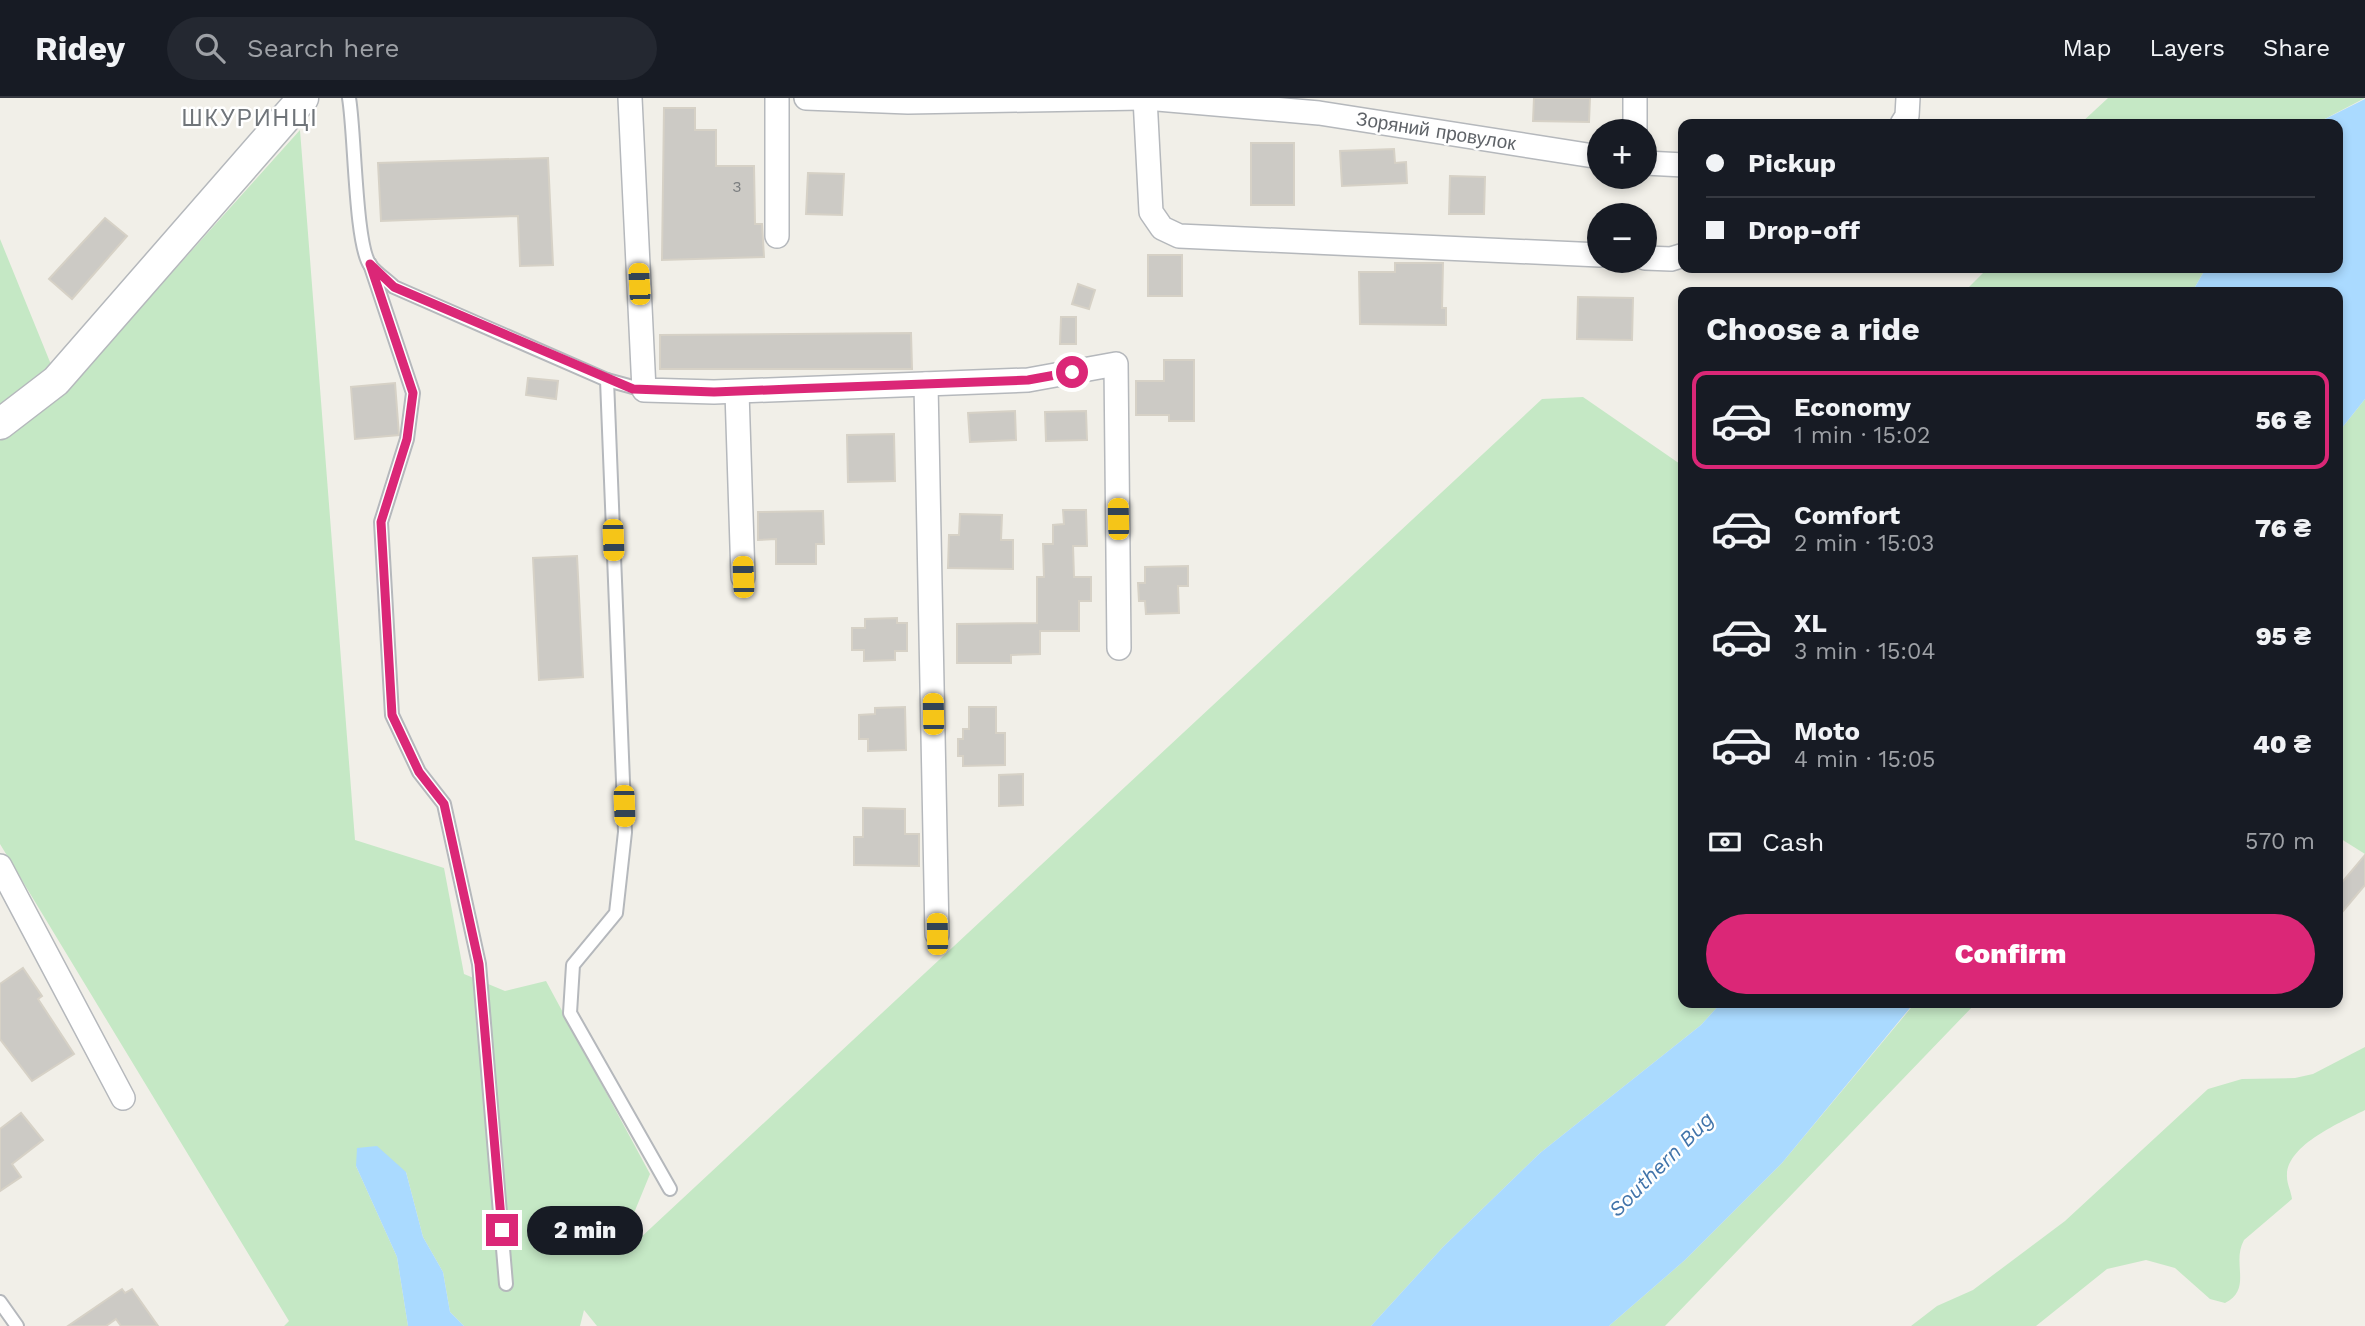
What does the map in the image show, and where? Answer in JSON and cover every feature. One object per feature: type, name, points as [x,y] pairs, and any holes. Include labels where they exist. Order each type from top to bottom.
[{"type":"street","points":[[0,424],[56,382],[303,98]]},
{"type":"street","points":[[630,98],[644,390],[737,391],[1028,380],[1116,364],[1119,649]]},
{"type":"street","points":[[776,98],[777,236]]},
{"type":"street","name":"Зоряний провулок","points":[[806,98],[908,102],[1144,98],[1318,105],[1587,155]]},
{"type":"street","points":[[1144,98],[1150,212],[1162,228],[1179,236],[1587,255]]},
{"type":"street","points":[[1635,98],[1635,119]]},
{"type":"street","points":[[1905,119],[1908,98]]},
{"type":"street","points":[[1657,164],[1678,165]]},
{"type":"street","points":[[1657,258],[1678,257]]},
{"type":"street","points":[[926,384],[937,934]]},
{"type":"street","points":[[737,391],[743,577]]},
{"type":"street","points":[[0,866],[123,1098]]},
{"type":"lane","points":[[349,98],[354,128],[361,240],[413,393],[407,439],[381,522],[392,715],[419,772],[444,804],[479,964],[506,1284]]},
{"type":"lane","points":[[370,264],[394,287],[607,380],[644,390]]},
{"type":"lane","points":[[607,380],[625,832],[616,913],[573,965],[569,1013],[670,1189]]},
{"type":"lane","points":[[0,1302],[16,1326]]},
{"type":"green space","points":[[2108,98],[2365,98],[2325,119],[2085,119]]},
{"type":"green space","points":[[300,130],[355,840],[444,868],[464,974],[505,991],[546,981],[650,1174],[634,1213],[638,1240],[1542,399],[1583,397],[1678,463],[1678,1008],[1716,1008],[1701,1025],[1540,1153],[1443,1247],[1371,1326],[597,1326],[584,1310],[580,1326],[464,1326],[450,1312],[443,1272],[423,1237],[406,1172],[356,1166],[397,1257],[408,1326],[284,1326],[289,1321],[0,844],[0,239],[63,394]]},
{"type":"green space","points":[[1983,273],[2203,273],[2195,287],[1969,287]]},
{"type":"green space","points":[[2365,399],[2365,854],[2343,840],[2343,427]]},
{"type":"green space","points":[[1911,1008],[1971,1008],[1665,1326],[1609,1326],[1685,1260],[1782,1163]]},
{"type":"green space","points":[[2365,1047],[2365,1110],[2317,1136],[2295,1155],[2289,1165],[2287,1177],[2292,1199],[2244,1240],[2239,1258],[2238,1290],[2225,1303],[2210,1299],[2175,1268],[2146,1260],[2107,1269],[2036,1326],[1911,1326],[1937,1306],[1973,1290],[2065,1221],[2208,1089],[2242,1079],[2295,1078],[2313,1074]]},
{"type":"water","points":[[2365,99],[2365,399],[2343,427],[2343,287],[2195,287],[2203,273],[2343,273],[2343,119],[2325,119]]},
{"type":"water","name":"Southern Bug","points":[[1716,1008],[1910,1008],[1782,1163],[1685,1260],[1609,1326],[1371,1326],[1443,1247],[1540,1153],[1701,1025]]},
{"type":"water","points":[[377,1146],[406,1172],[423,1237],[443,1272],[450,1312],[464,1326],[408,1326],[397,1257],[356,1166],[357,1148]]},
{"type":"building","points":[[1534,98],[1590,98],[1587,122],[1533,121]]},
{"type":"building","points":[[664,108],[695,108],[695,130],[716,130],[716,166],[754,166],[755,224],[762,224],[764,257],[662,260]]},
{"type":"building","points":[[1251,143],[1294,143],[1294,205],[1251,205]]},
{"type":"building","points":[[1394,149],[1395,163],[1406,162],[1407,183],[1342,186],[1340,151]]},
{"type":"building","points":[[548,158],[553,265],[520,266],[518,216],[381,221],[378,163]]},
{"type":"building","points":[[808,173],[844,174],[842,215],[806,214]]},
{"type":"building","points":[[1450,176],[1485,177],[1484,214],[1449,214]]},
{"type":"building","points":[[105,218],[127,236],[72,299],[49,279]]},
{"type":"building","points":[[1148,255],[1182,255],[1182,296],[1148,296]]},
{"type":"building","points":[[1395,263],[1443,263],[1442,308],[1446,308],[1446,325],[1360,324],[1359,272],[1395,272]]},
{"type":"building","points":[[1078,284],[1095,290],[1089,309],[1072,304]]},
{"type":"building","points":[[1578,297],[1633,298],[1632,340],[1577,339]]},
{"type":"building","points":[[1061,317],[1076,317],[1076,344],[1060,344]]},
{"type":"building","points":[[911,333],[912,369],[660,369],[660,335]]},
{"type":"building","points":[[1164,360],[1194,360],[1194,421],[1169,421],[1169,415],[1136,415],[1136,381],[1164,381]]},
{"type":"building","points":[[528,378],[558,381],[556,399],[526,395]]},
{"type":"building","points":[[395,383],[399,435],[355,439],[351,387]]},
{"type":"building","points":[[1015,411],[1016,440],[970,442],[968,413]]},
{"type":"building","points":[[1086,411],[1087,440],[1046,441],[1045,412]]},
{"type":"building","points":[[894,434],[895,481],[848,482],[847,435]]},
{"type":"building","points":[[1063,510],[1086,510],[1087,546],[1073,546],[1074,577],[1091,577],[1091,601],[1079,601],[1079,631],[1040,631],[1040,654],[1011,655],[1011,663],[957,663],[957,624],[1037,623],[1037,577],[1044,577],[1043,544],[1053,544],[1053,525],[1064,524]]},
{"type":"building","points":[[823,511],[824,544],[816,544],[816,564],[776,564],[776,539],[758,540],[758,512]]},
{"type":"building","points":[[960,514],[1002,515],[1001,540],[1013,540],[1013,569],[948,568],[949,535],[959,535]]},
{"type":"building","points":[[577,556],[583,677],[539,680],[533,558]]},
{"type":"building","points":[[1188,566],[1188,586],[1178,586],[1179,613],[1146,614],[1145,601],[1139,601],[1138,583],[1145,583],[1145,567]]},
{"type":"building","points":[[897,618],[897,623],[907,623],[907,651],[895,651],[895,660],[864,661],[864,650],[852,650],[852,628],[865,628],[865,619]]},
{"type":"building","points":[[905,707],[906,750],[868,751],[868,739],[859,739],[859,715],[875,714],[875,708]]},
{"type":"building","points":[[969,707],[996,707],[996,733],[1005,733],[1005,765],[963,766],[963,756],[958,756],[958,739],[963,739],[963,729],[969,729]]},
{"type":"building","points":[[1023,774],[1023,805],[999,806],[999,775]]},
{"type":"building","points":[[863,808],[905,809],[905,834],[919,834],[919,866],[854,865],[854,837],[863,837]]},
{"type":"building","points":[[2365,855],[2365,885],[2343,911],[2343,881]]},
{"type":"building","points":[[23,968],[42,996],[38,999],[74,1054],[32,1081],[0,1039],[0,984]]},
{"type":"building","points":[[21,1113],[43,1140],[12,1164],[21,1177],[0,1191],[0,1129]]},
{"type":"building","points":[[122,1289],[125,1293],[132,1289],[158,1326],[121,1326],[116,1319],[106,1326],[68,1326]]},
{"type":"district","name":"ШКУРИНЦІ","points":[[250,118]]},
{"type":"route","points":[[502,1230],[479,964],[444,804],[419,772],[392,715],[381,522],[407,439],[413,393],[370,264],[394,287],[633,389],[714,392],[1028,380],[1072,372]]}]
